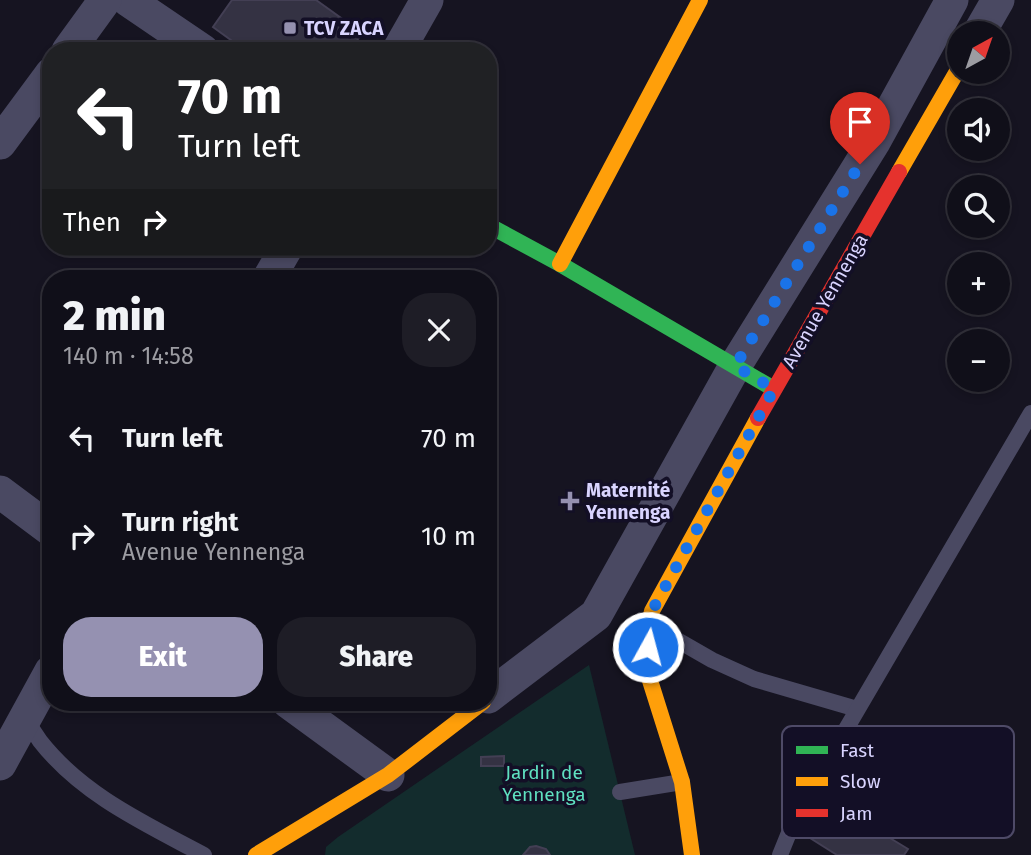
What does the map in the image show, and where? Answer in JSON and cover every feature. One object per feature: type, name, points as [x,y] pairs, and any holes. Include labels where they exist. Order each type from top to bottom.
[{"type":"street","points":[[75,42],[105,0]]},
{"type":"street","points":[[128,0],[190,42]]},
{"type":"street","points":[[403,42],[427,0]]},
{"type":"street","points":[[560,264],[701,0]]},
{"type":"street","name":"Avenue Yennenga","points":[[497,690],[596,615],[735,366],[874,142],[951,0]]},
{"type":"street","points":[[986,21],[998,0]]},
{"type":"street","name":"Avenue Yennenga","points":[[692,855],[682,782],[647,671],[652,611],[774,389],[950,84]]},
{"type":"street","points":[[0,143],[42,86]]},
{"type":"street","points":[[497,230],[774,389]]},
{"type":"street","points":[[0,492],[42,523]]},
{"type":"street","points":[[0,764],[42,687]]},
{"type":"street","points":[[300,711],[388,775]]},
{"type":"street","points":[[256,855],[388,775],[471,711]]},
{"type":"lane","points":[[847,726],[1031,413]]},
{"type":"lane","points":[[649,624],[712,660],[754,678],[857,709]]},
{"type":"lane","points":[[25,717],[40,741],[77,780],[126,814],[204,855]]},
{"type":"lane","points":[[620,792],[682,782]]},
{"type":"lane","points":[[780,855],[787,838]]},
{"type":"green space","name":"Jardin de Yennenga","points":[[589,665],[635,855],[325,855],[326,847],[338,837]]},
{"type":"building","points":[[232,0],[316,0],[362,33],[356,42],[234,42],[213,27]]},
{"type":"building","points":[[504,756],[504,766],[481,766],[481,757]]},
{"type":"building","points":[[810,838],[890,838],[908,849],[904,855],[837,855]]},
{"type":"building","points":[[530,847],[546,849],[550,855],[523,855]]},
{"type":"traffic: fast","points":[[497,230],[774,389]]},
{"type":"traffic: slow","points":[[560,264],[700,0]]},
{"type":"traffic: slow","points":[[899,172],[950,84]]},
{"type":"traffic: slow","points":[[692,855],[682,782],[647,671],[649,624],[652,611],[758,418]]},
{"type":"traffic: slow","points":[[256,855],[388,775],[471,711]]},
{"type":"traffic: jam","points":[[758,418],[899,172]]},
{"type":"place","name":"TCV ZACA","points":[[290,28]]},
{"type":"place","name":"Maternité Yennenga","points":[[570,501]]},
{"type":"route","points":[[648,647],[652,611],[774,389],[735,366],[860,164]]}]
